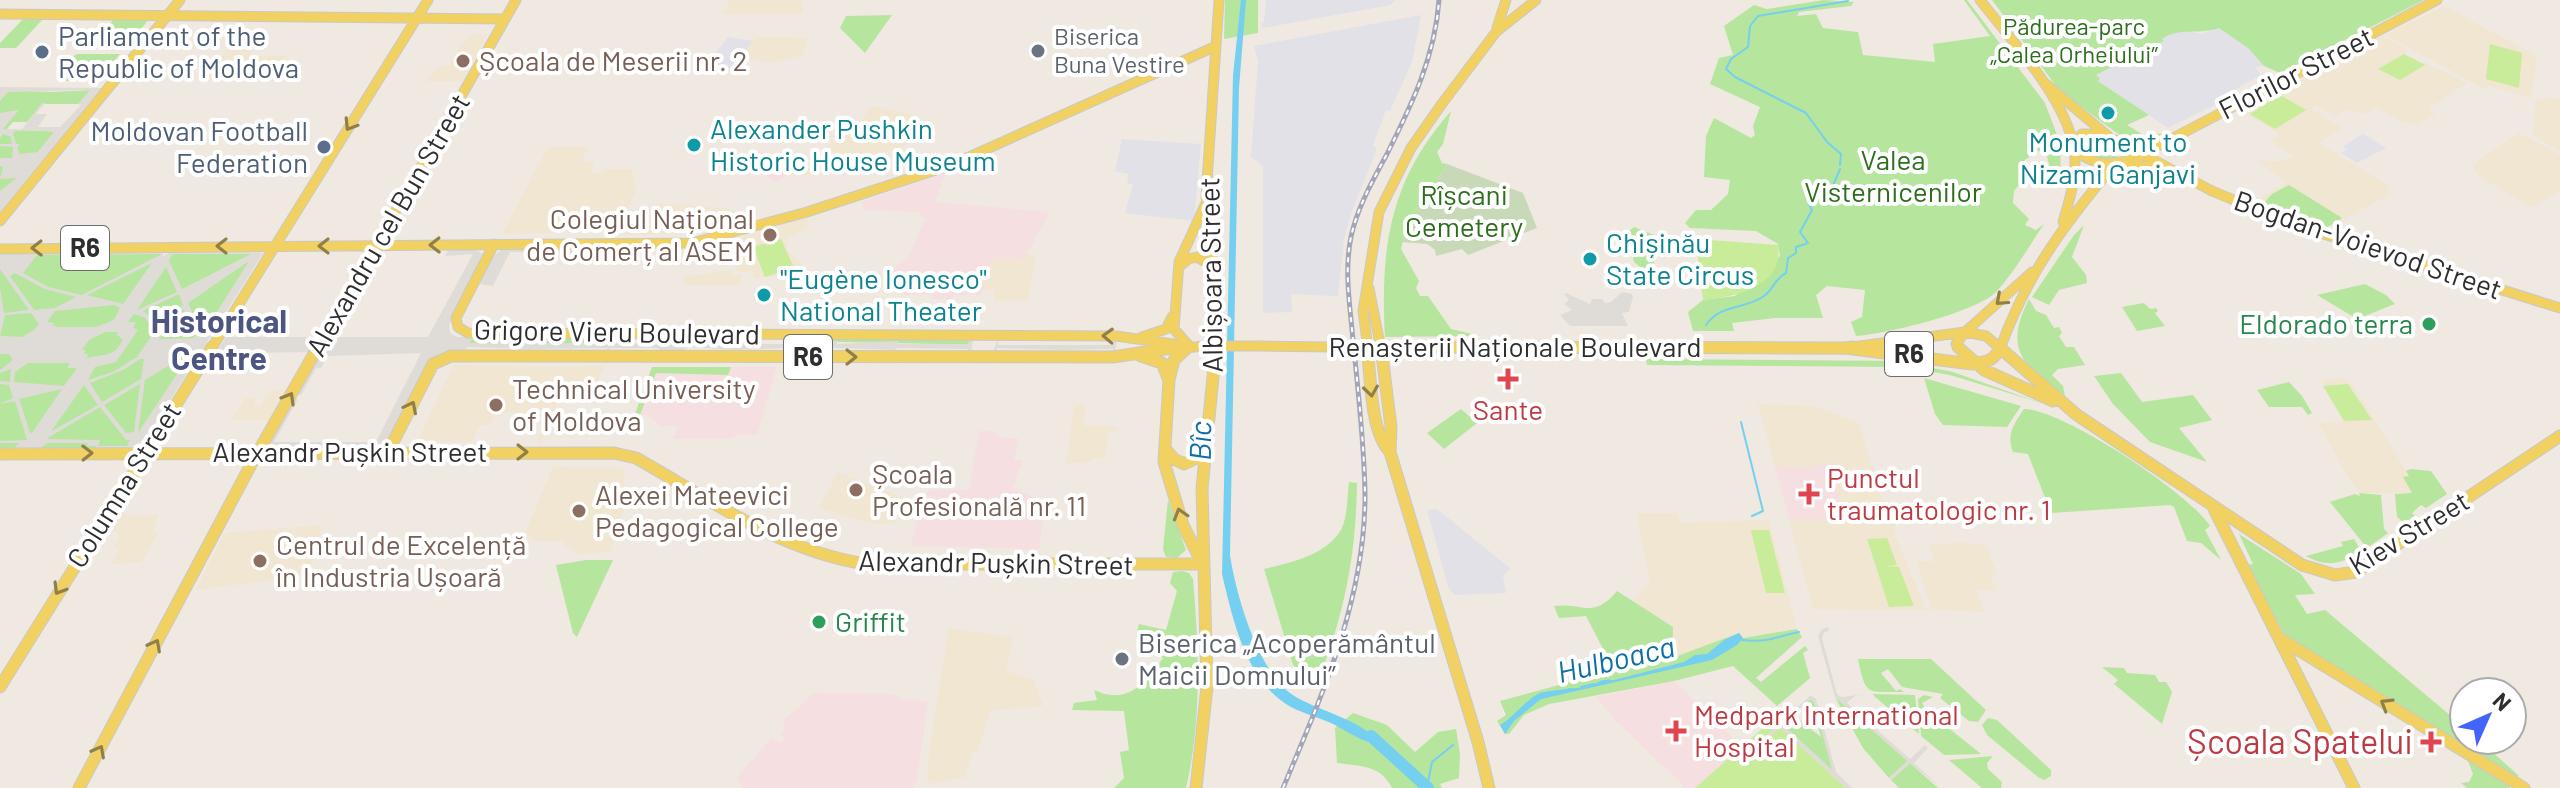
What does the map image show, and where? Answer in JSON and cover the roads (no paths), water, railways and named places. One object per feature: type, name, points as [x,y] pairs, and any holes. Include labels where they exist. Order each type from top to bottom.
[{"type":"main road","points":[[0,221],[180,0]]},
{"type":"main road","name":"Columna Street","points":[[0,687],[428,0]]},
{"type":"main road","name":"Alexandru cel Bun Street","points":[[79,788],[258,452],[516,0]]},
{"type":"main road","name":"Albișoara Street","points":[[1196,788],[1207,687],[1201,499],[1216,363],[1217,309],[1206,202],[1219,0]]},
{"type":"main road","points":[[1496,32],[1506,0]]},
{"type":"main road","points":[[1980,0],[2039,77],[2074,146]]},
{"type":"main road","name":"Florilor Street","points":[[2117,164],[2437,0]]},
{"type":"main road","points":[[1519,1],[1535,1]]},
{"type":"main road","points":[[1390,452],[1382,444],[1377,428],[1363,311],[1379,212],[1398,171],[1426,126],[1496,32],[1535,1]]},
{"type":"main road","points":[[0,14],[505,19]]},
{"type":"main road","points":[[494,244],[675,244],[702,241],[807,212],[951,165],[1214,47]]},
{"type":"main road","points":[[2039,77],[2112,138],[2125,153],[2117,164]]},
{"type":"main road","points":[[2062,227],[2073,189],[2074,146],[2078,135],[2084,133],[2112,138],[2137,146],[2155,145]]},
{"type":"main road","name":"Bogdan-Voievod Street","points":[[2112,138],[2242,205],[2314,232],[2560,308]]},
{"type":"main road","points":[[2155,145],[2151,152],[2157,161]]},
{"type":"main road","name":"Bogdan-Voievod Street","points":[[2074,146],[2087,160],[2145,164],[2179,175]]},
{"type":"main road","name":"R6","points":[[2036,268],[1958,340],[1957,347],[1972,364],[1992,360],[2036,268],[2062,227],[2117,164]]},
{"type":"main road","points":[[1202,564],[1183,525],[1164,462],[1169,380],[1173,361],[1187,346],[1175,333],[1173,315],[1178,268],[1206,202]]},
{"type":"main road","name":"R6","points":[[0,249],[494,244]]},
{"type":"main road","name":"Grigore Vieru Boulevard","points":[[494,244],[456,318],[460,329],[472,333],[987,335],[1133,338],[1187,346]]},
{"type":"main road","points":[[1178,268],[1185,260],[1197,257],[1212,266]]},
{"type":"main road","points":[[1368,286],[1376,312],[1391,427],[1390,452],[1460,680],[1489,788]]},
{"type":"main road","points":[[1133,338],[1162,331],[1173,315]]},
{"type":"main road","points":[[1965,332],[1986,336],[2077,415]]},
{"type":"main road","name":"Renașterii Naționale Boulevard","points":[[1845,348],[1965,332]]},
{"type":"main road","points":[[983,357],[987,335]]},
{"type":"main road","name":"Grigore Vieru Boulevard","points":[[388,452],[435,363],[448,356],[1113,357],[1187,346]]},
{"type":"main road","name":"Renașterii Naționale Boulevard","points":[[1187,346],[1845,348],[1972,364],[2077,415]]},
{"type":"main road","points":[[1132,354],[1161,362],[1166,366],[1169,380]]},
{"type":"main road","name":"Kiev Street","points":[[2077,415],[2302,565],[2329,574],[2345,575],[2364,567],[2560,436]]},
{"type":"main road","points":[[1377,428],[1391,427]]},
{"type":"main road","points":[[1165,448],[1182,464],[1205,454]]},
{"type":"main road","name":"Alexandr Pușkin Street","points":[[0,454],[597,452],[636,458],[798,549],[836,561],[866,564],[1202,564]]},
{"type":"main road","points":[[2213,507],[2354,788]]},
{"type":"main road","points":[[2277,637],[2524,788]]},
{"type":"water","points":[[1241,0],[1246,0],[1239,88],[1230,555],[1233,572],[1251,633],[1271,672],[1283,687],[1307,703],[1363,728],[1381,744],[1362,739],[1301,712],[1276,696],[1252,666],[1244,648],[1222,574],[1233,75]]},
{"type":"water","points":[[1739,633],[1743,638],[1737,645],[1712,660],[1541,699],[1514,721],[1505,734],[1500,725],[1540,693],[1588,686],[1684,662],[1695,655],[1707,654]]},
{"type":"waterway","name":"Hulboaca","points":[[1840,165],[1841,154],[1827,142],[1806,113],[1735,77],[1726,69],[1731,59],[1748,47],[1750,26],[1758,16],[1848,1]]},
{"type":"waterway","name":"Hulboaca","points":[[1706,325],[1719,313],[1764,296],[1786,273],[1788,258],[1796,253],[1796,247],[1808,243],[1800,232],[1812,210],[1808,202],[1832,188],[1840,169]]},
{"type":"waterway","name":"Hulboaca","points":[[1741,422],[1763,511],[1752,516]]},
{"type":"waterway","points":[[1742,640],[1766,640],[1799,632]]},
{"type":"waterway","name":"Hulboaca","points":[[1581,687],[1594,684]]},
{"type":"waterway","name":"Hulboaca","points":[[1554,693],[1571,689]]},
{"type":"waterway","name":"Bîc","points":[[1371,736],[1428,788]]},
{"type":"waterway","name":"Hulboaca","points":[[1427,787],[1432,762],[1453,745]]},
{"type":"railway","points":[[1283,788],[1339,644],[1350,607],[1363,531],[1363,454],[1348,288],[1351,237],[1361,205],[1421,80],[1433,41],[1439,0]]},
{"type":"place","name":"Biserica Buna Vestire","points":[[1038,51]]},
{"type":"place","name":"Parliament of the Republic of Moldova","points":[[42,52]]},
{"type":"place","name":"Școala de Meserii nr. 2","points":[[463,61]]},
{"type":"place","name":"Monument to Nizami Ganjavi","points":[[2108,113]]},
{"type":"place","name":"Alexander Pushkin Historic House Museum","points":[[694,145]]},
{"type":"place","name":"Moldovan Football Federation","points":[[324,147]]},
{"type":"place","name":"Colegiul Național de Comerț al ASEM","points":[[770,235]]},
{"type":"place","name":"Chișinău State Circus","points":[[1590,259]]},
{"type":"place","name":"\"Eugène Ionesco\" National Theater","points":[[764,295]]},
{"type":"place","name":"Eldorado terra","points":[[2429,324]]},
{"type":"place","name":"Sante","points":[[1508,379]]},
{"type":"place","name":"Technical University of Moldova","points":[[496,405]]},
{"type":"place","name":"Școala Profesională nr. 11","points":[[856,490]]},
{"type":"place","name":"Punctul traumatologic nr. 1","points":[[1809,494]]},
{"type":"place","name":"Alexei Mateevici Pedagogical College","points":[[579,511]]},
{"type":"place","name":"Centrul de Excelență în Industria Ușoară","points":[[260,561]]},
{"type":"place","name":"Griffit","points":[[819,622]]},
{"type":"place","name":"Biserica „Acoperământul Maicii Domnului”","points":[[1122,659]]},
{"type":"place","name":"Medpark International Hospital","points":[[1676,731]]},
{"type":"place","name":"Școala Spatelui","points":[[2431,742]]},
{"type":"district","name":"Historical Centre","points":[[219,340]]},
{"type":"park label","name":"Pădurea-parc „Calea Orheiului”","points":[[2074,41]]},
{"type":"park label","name":"Valea Visternicenilor","points":[[1893,176]]},
{"type":"park label","name":"Rîșcani Cemetery","points":[[1464,211]]}]
